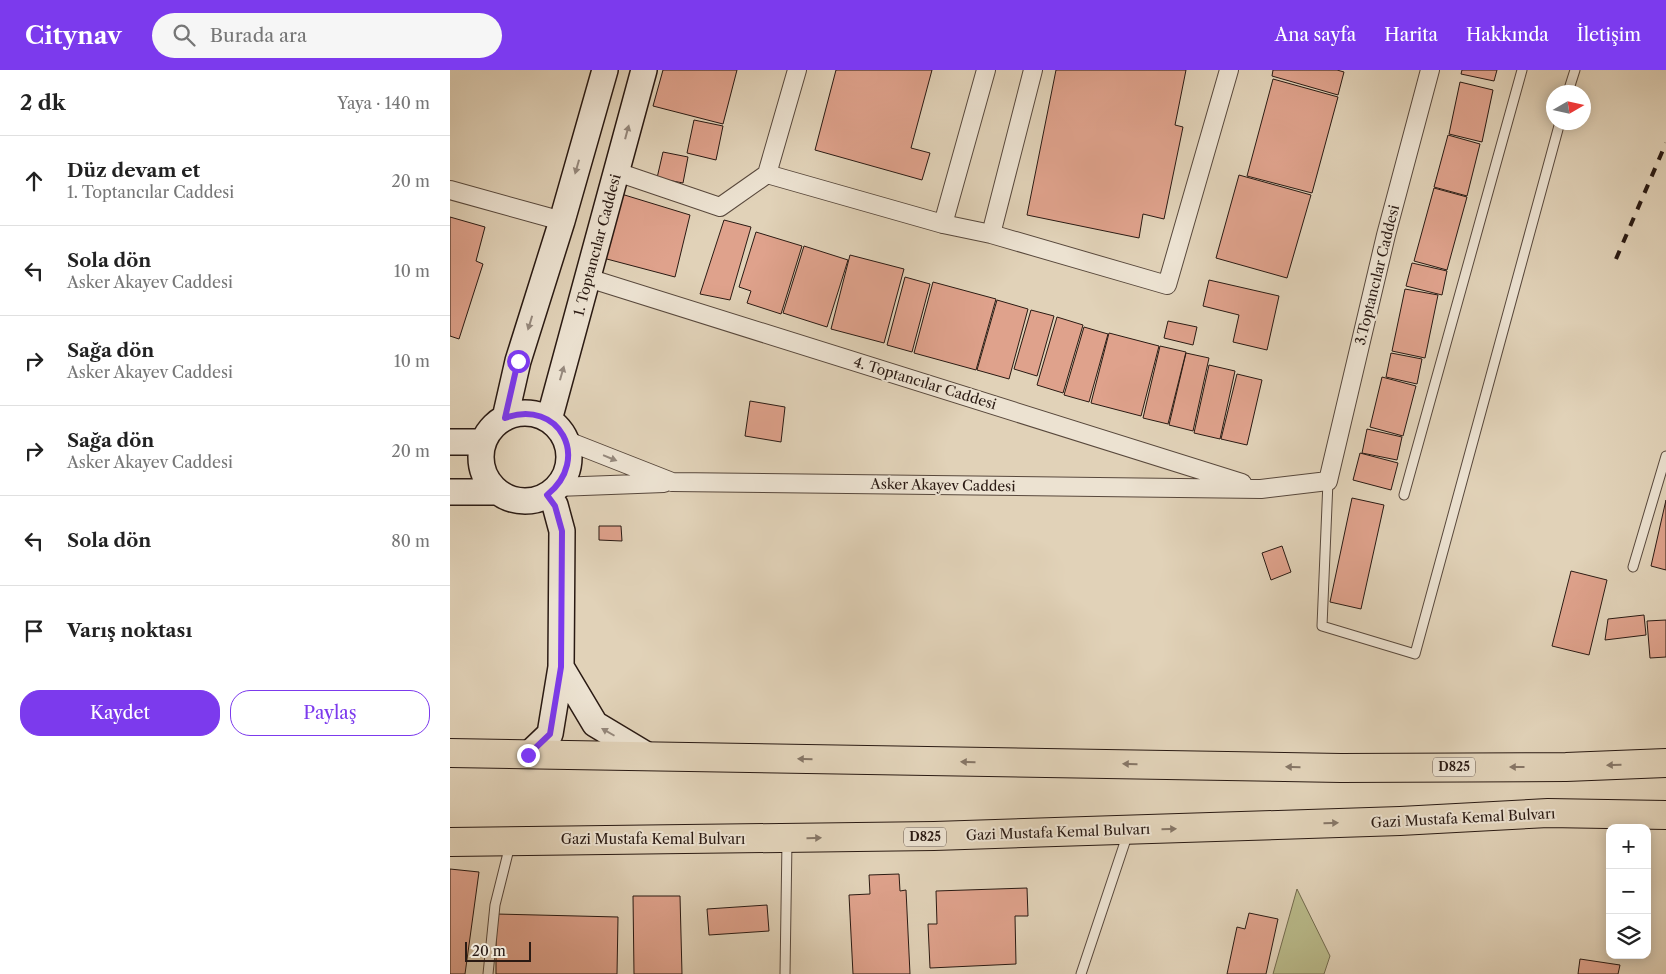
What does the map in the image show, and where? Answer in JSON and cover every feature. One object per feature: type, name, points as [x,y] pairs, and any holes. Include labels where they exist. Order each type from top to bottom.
[{"type":"highway","name":"D825","points":[[450,754],[1341,768],[1566,767],[1665,763]]},
{"type":"highway","name":"Gazi Mustafa Kemal Bulvarı","points":[[450,842],[934,836],[1400,821],[1548,813],[1666,815]]},
{"type":"street","points":[[505,418],[518,361],[562,221],[605,70]]},
{"type":"street","name":"1. Toptancılar Caddesi","points":[[548,420],[644,70]]},
{"type":"street","points":[[617,172],[720,208],[768,174],[797,70]]},
{"type":"street","points":[[943,224],[986,70]]},
{"type":"street","points":[[991,234],[1033,70]]},
{"type":"street","points":[[768,174],[943,224],[991,234],[1168,285],[1230,70]]},
{"type":"street","name":"3.Toptancılar Caddesi","points":[[1328,481],[1386,235],[1430,70]]},
{"type":"street","points":[[450,190],[562,221]]},
{"type":"street","name":"4. Toptancılar Caddesi","points":[[588,278],[1261,489]]},
{"type":"street","points":[[548,420],[538,415],[527,413],[515,414],[496,424],[483,442],[481,464],[487,479],[498,492],[509,498],[522,501],[535,500],[552,491],[564,477],[568,465],[568,452],[565,440]]},
{"type":"street","name":"Asker Akayev Caddesi","points":[[548,420],[558,429],[565,440],[672,482],[1261,489],[1328,481]]},
{"type":"street","points":[[450,442],[483,442]]},
{"type":"street","points":[[552,491],[672,482]]},
{"type":"street","points":[[528,755],[550,734],[561,667],[562,531],[552,491]]},
{"type":"street","points":[[450,492],[498,492]]},
{"type":"street","points":[[561,667],[595,724],[650,757]]},
{"type":"lane","points":[[1404,495],[1522,70]]},
{"type":"lane","points":[[1570,85],[1575,70]]},
{"type":"lane","points":[[1328,481],[1322,626],[1415,654],[1558,130]]},
{"type":"lane","points":[[1633,567],[1666,456]]},
{"type":"lane","points":[[1081,974],[1129,830]]},
{"type":"lane","points":[[785,974],[787,838]]},
{"type":"lane","points":[[488,974],[495,905],[511,840]]},
{"type":"green space","points":[[1297,889],[1330,956],[1324,974],[1273,974]]},
{"type":"building","points":[[663,70],[737,70],[723,124],[653,106]]},
{"type":"building","points":[[836,70],[932,70],[911,148],[930,153],[922,180],[815,150]]},
{"type":"building","points":[[1056,70],[1186,70],[1175,125],[1183,127],[1164,219],[1143,214],[1139,238],[1027,215]]},
{"type":"building","points":[[1273,70],[1337,70],[1344,72],[1338,95],[1272,76]]},
{"type":"building","points":[[1462,70],[1497,70],[1494,81],[1461,74]]},
{"type":"building","points":[[1273,79],[1338,97],[1312,193],[1247,176]]},
{"type":"building","points":[[1460,82],[1493,90],[1482,142],[1449,134]]},
{"type":"building","points":[[694,120],[723,126],[716,160],[687,153]]},
{"type":"building","points":[[1448,135],[1480,144],[1467,196],[1434,187]]},
{"type":"building","points":[[663,152],[688,157],[683,183],[657,178]]},
{"type":"building","points":[[1239,175],[1311,195],[1287,278],[1216,258]]},
{"type":"building","points":[[1434,188],[1467,197],[1447,270],[1414,261]]},
{"type":"building","points":[[618,193],[690,215],[675,277],[603,258]]},
{"type":"building","points":[[450,217],[485,227],[476,261],[483,264],[459,339],[450,336]]},
{"type":"building","points":[[724,220],[751,227],[730,300],[700,294]]},
{"type":"building","points":[[756,232],[802,246],[781,314],[747,303],[751,291],[739,287]]},
{"type":"building","points":[[804,246],[848,260],[827,327],[783,313]]},
{"type":"building","points":[[850,255],[904,269],[884,343],[831,329]]},
{"type":"building","points":[[1412,263],[1447,271],[1442,295],[1406,286]]},
{"type":"building","points":[[905,277],[930,284],[912,352],[887,345]]},
{"type":"building","points":[[1209,280],[1279,296],[1267,350],[1233,342],[1239,315],[1203,306]]},
{"type":"building","points":[[933,282],[996,299],[976,370],[914,353]]},
{"type":"building","points":[[1405,289],[1438,295],[1425,358],[1392,351]]},
{"type":"building","points":[[997,300],[1028,309],[1009,379],[977,370]]},
{"type":"building","points":[[1031,310],[1054,316],[1037,376],[1014,369]]},
{"type":"building","points":[[1057,317],[1083,325],[1063,393],[1037,385]]},
{"type":"building","points":[[1168,321],[1197,327],[1193,345],[1164,338]]},
{"type":"building","points":[[1084,327],[1108,334],[1089,402],[1064,395]]},
{"type":"building","points":[[1109,333],[1159,346],[1141,416],[1091,403]]},
{"type":"building","points":[[1160,346],[1186,352],[1168,424],[1143,418]]},
{"type":"building","points":[[1186,353],[1209,358],[1193,431],[1169,425]]},
{"type":"building","points":[[1391,353],[1422,359],[1417,384],[1386,377]]},
{"type":"building","points":[[1209,365],[1235,371],[1220,439],[1194,433]]},
{"type":"building","points":[[1237,374],[1262,380],[1247,445],[1221,439]]},
{"type":"building","points":[[1382,377],[1416,386],[1403,436],[1370,427]]},
{"type":"building","points":[[750,401],[785,407],[781,442],[745,436]]},
{"type":"building","points":[[1367,429],[1402,437],[1397,460],[1362,453]]},
{"type":"building","points":[[1360,453],[1398,463],[1391,490],[1353,480]]},
{"type":"building","points":[[1352,498],[1384,505],[1361,609],[1330,602]]},
{"type":"building","points":[[1666,500],[1666,570],[1651,566]]},
{"type":"building","points":[[599,526],[621,526],[622,541],[599,540]]},
{"type":"building","points":[[1282,546],[1291,572],[1271,580],[1262,553]]},
{"type":"building","points":[[1571,571],[1607,580],[1589,655],[1552,646]]},
{"type":"building","points":[[1644,615],[1646,635],[1605,640],[1608,619]]},
{"type":"building","points":[[1666,620],[1666,657],[1650,658],[1647,621]]},
{"type":"building","points":[[450,869],[479,872],[465,974],[450,974]]},
{"type":"building","points":[[899,874],[900,891],[906,890],[910,974],[853,974],[849,895],[870,894],[869,875]]},
{"type":"building","points":[[1027,888],[1028,916],[1015,916],[1016,964],[930,968],[928,924],[937,924],[936,891]]},
{"type":"building","points":[[633,896],[680,896],[682,974],[634,974]]},
{"type":"building","points":[[767,905],[769,931],[709,935],[707,909]]},
{"type":"building","points":[[1249,913],[1278,919],[1266,974],[1227,974],[1237,927],[1245,929]]},
{"type":"building","points":[[496,914],[618,917],[617,974],[496,974]]},
{"type":"building","points":[[1580,959],[1620,965],[1618,974],[1578,974]]},
{"type":"railway","points":[[1616,259],[1666,143]]},
{"type":"route","points":[[518,361],[505,418],[515,414],[527,413],[538,415],[548,420],[558,429],[565,440],[568,452],[568,465],[564,477],[557,487],[547,495],[555,506],[560,518],[562,531],[561,667],[550,734],[528,755]]}]
